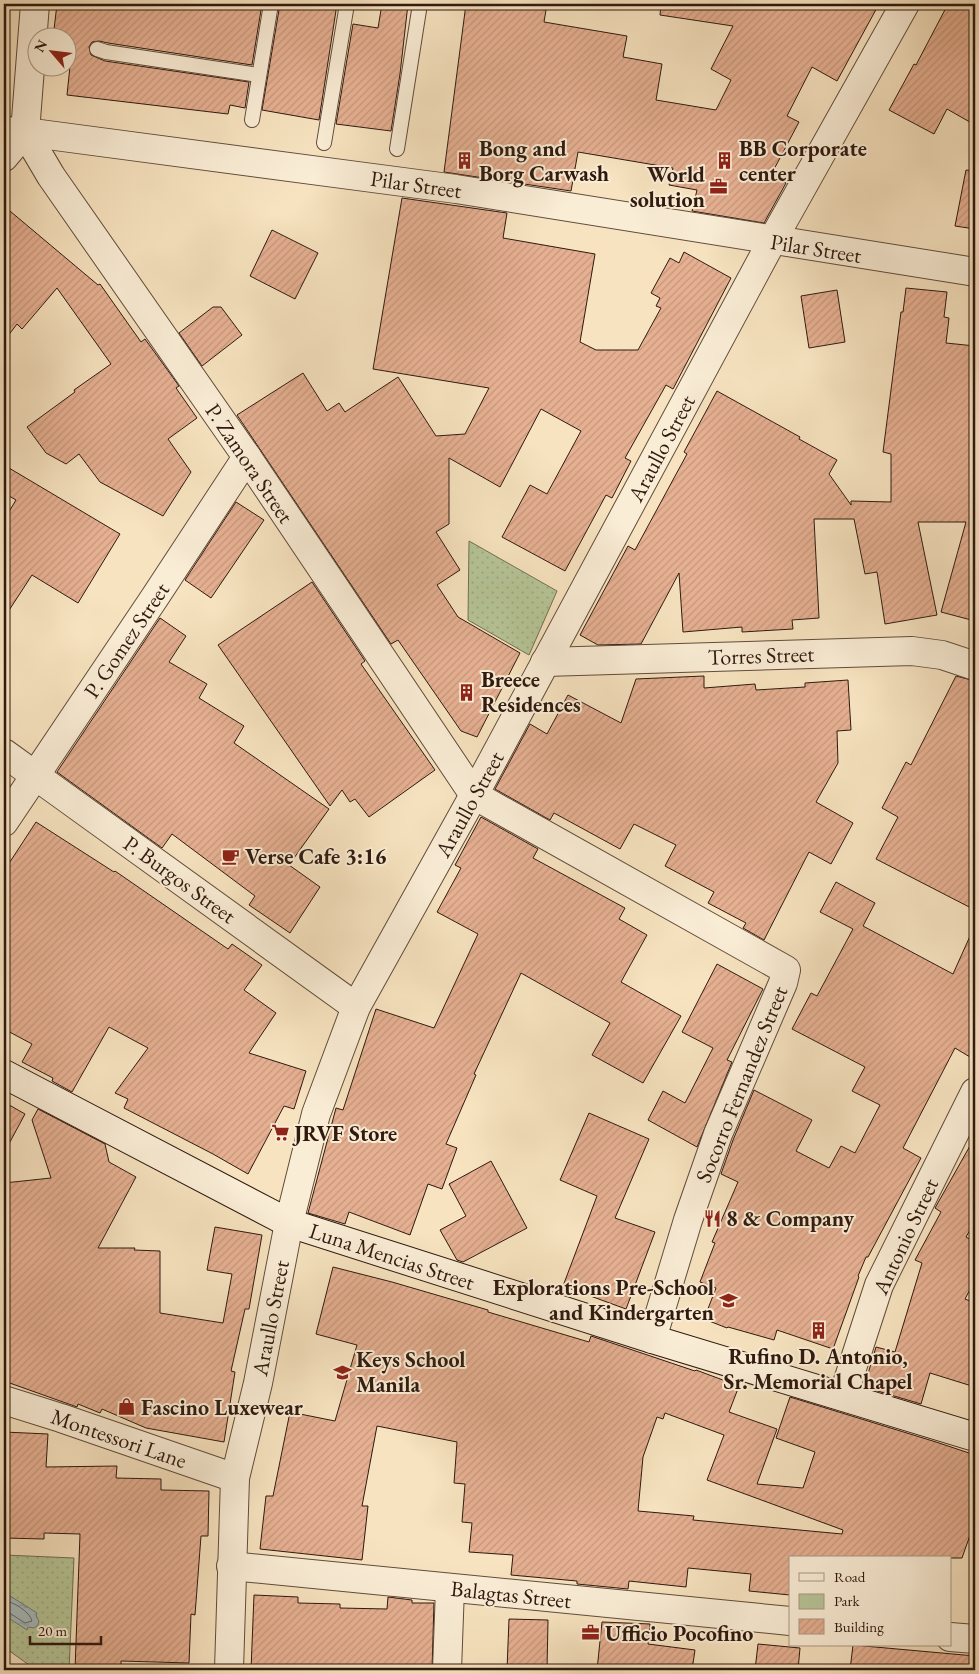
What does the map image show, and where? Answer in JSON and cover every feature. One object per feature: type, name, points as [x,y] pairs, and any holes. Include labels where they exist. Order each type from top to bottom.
[{"type":"street","points":[[4,157],[14,131],[35,4]]},
{"type":"street","name":"Araullo Street","points":[[229,1670],[234,1478],[258,1383],[289,1223],[316,1114],[356,1007],[474,795],[772,241],[905,4]]},
{"type":"street","name":"Pilar Street","points":[[14,131],[456,189],[975,272]]},
{"type":"street","name":"P. Zamora Street","points":[[14,131],[51,176],[247,457],[474,795]]},
{"type":"street","name":"P. Gomez Street","points":[[4,822],[157,598],[247,457]]},
{"type":"street","name":"Torres Street","points":[[545,662],[912,651],[942,655],[975,666]]},
{"type":"street","name":"P. Burgos Street","points":[[4,753],[356,1007]]},
{"type":"street","name":"Socorro Fernandez Street","points":[[474,795],[786,970],[783,983],[718,1134],[688,1220],[652,1339]]},
{"type":"street","name":"Luna Mencias Street","points":[[4,1074],[289,1223],[652,1339],[845,1390],[975,1437]]},
{"type":"street","name":"Antonio Street","points":[[845,1390],[879,1285],[975,1092]]},
{"type":"street","name":"Montessori Lane","points":[[4,1400],[234,1478]]},
{"type":"street","name":"Balagtas Street","points":[[231,1566],[789,1621]]},
{"type":"street","points":[[447,1670],[450,1588]]},
{"type":"street","points":[[952,1637],[975,1639]]},
{"type":"lane","points":[[252,120],[271,4]]},
{"type":"lane","points":[[324,143],[346,4]]},
{"type":"lane","points":[[397,148],[420,4]]},
{"type":"lane","points":[[97,49],[106,52],[260,75]]},
{"type":"green space","points":[[469,541],[557,591],[529,655],[468,620]]},
{"type":"green space","points":[[4,1555],[74,1558],[69,1670],[36,1670],[4,1647]]},
{"type":"water","points":[[7,1594],[37,1613],[38,1625],[34,1628],[28,1627],[27,1630],[4,1615],[4,1596]]},
{"type":"building","points":[[57,4],[262,4],[252,65],[99,41],[92,42],[89,47],[91,55],[105,61],[249,82],[245,108],[230,105],[228,114],[67,95],[69,78],[78,78],[78,28],[54,28]]},
{"type":"building","points":[[280,4],[337,4],[319,120],[262,110]]},
{"type":"building","points":[[382,4],[408,4],[391,131],[336,124],[353,24],[378,28]]},
{"type":"building","points":[[466,4],[547,4],[544,22],[627,36],[623,57],[662,64],[656,100],[716,110],[731,80],[711,69],[733,26],[660,15],[661,4],[879,4],[837,81],[812,67],[787,116],[799,122],[771,175],[786,183],[764,223],[692,211],[697,190],[669,185],[673,168],[578,152],[571,191],[444,172]]},
{"type":"building","points":[[948,4],[975,4],[975,125],[947,109],[934,134],[889,110],[914,64],[916,65]]},
{"type":"building","points":[[966,170],[975,171],[975,229],[955,226]]},
{"type":"building","points":[[402,198],[507,213],[503,238],[595,254],[580,342],[596,350],[638,350],[661,308],[656,306],[660,298],[651,293],[670,258],[679,263],[684,252],[731,278],[673,389],[666,385],[625,458],[631,461],[612,498],[606,495],[565,571],[502,537],[530,485],[547,494],[581,431],[541,409],[500,487],[449,458],[449,524],[436,532],[460,570],[437,585],[458,617],[520,653],[477,737],[461,731],[398,640],[391,644],[237,415],[303,373],[327,411],[339,403],[345,412],[398,377],[436,436],[465,434],[489,388],[373,369]]},
{"type":"building","points":[[4,206],[98,285],[100,284],[141,342],[145,339],[179,386],[176,388],[197,418],[168,439],[191,472],[163,516],[100,482],[79,454],[66,464],[46,453],[27,427],[111,364],[57,288],[22,329],[17,324],[4,341]]},
{"type":"building","points":[[272,230],[318,253],[295,299],[250,276]]},
{"type":"building","points":[[906,288],[947,292],[944,317],[949,318],[946,343],[975,346],[975,621],[941,612],[966,522],[918,522],[937,615],[885,624],[877,572],[865,574],[854,519],[814,519],[819,618],[792,620],[793,629],[742,632],[742,627],[683,632],[679,573],[641,644],[598,645],[580,635],[628,546],[635,550],[687,454],[684,452],[717,391],[837,460],[829,474],[851,505],[851,501],[891,502],[891,454],[883,452],[901,312],[903,312]]},
{"type":"building","points":[[837,290],[845,342],[809,348],[801,296]]},
{"type":"building","points":[[213,307],[221,307],[242,335],[202,366],[179,333]]},
{"type":"building","points":[[4,465],[120,534],[78,603],[32,575],[4,618],[4,520],[16,500],[4,493]]},
{"type":"building","points":[[236,502],[264,520],[211,598],[185,580]]},
{"type":"building","points":[[312,582],[365,661],[361,664],[435,770],[369,817],[355,799],[350,802],[342,790],[330,806],[218,645]]},
{"type":"building","points":[[160,618],[186,636],[169,662],[207,684],[199,698],[244,726],[234,743],[329,809],[289,865],[320,887],[290,933],[249,905],[255,896],[172,834],[162,848],[57,772]]},
{"type":"building","points":[[704,676],[704,688],[755,684],[756,690],[805,687],[805,683],[848,680],[851,730],[837,731],[838,763],[816,802],[853,823],[831,864],[809,852],[764,940],[743,928],[746,923],[708,903],[714,892],[665,866],[676,845],[634,824],[620,849],[554,813],[550,820],[495,789],[530,724],[547,734],[568,695],[621,723],[636,679]]},
{"type":"building","points":[[956,676],[975,681],[975,910],[876,859],[898,817],[882,808],[906,762],[911,765]]},
{"type":"building","points":[[481,817],[538,849],[533,858],[625,908],[619,919],[647,935],[621,982],[681,1016],[643,1083],[592,1055],[610,1023],[521,973],[474,1074],[476,1075],[446,1144],[457,1148],[442,1189],[428,1184],[410,1235],[349,1212],[345,1224],[308,1213],[336,1108],[343,1110],[376,1009],[434,1028],[478,934],[437,912],[461,868],[455,865]]},
{"type":"building","points":[[36,822],[115,871],[228,949],[232,944],[262,965],[244,990],[276,1013],[249,1053],[306,1071],[294,1109],[284,1106],[248,1174],[124,1108],[128,1099],[115,1093],[148,1048],[109,1027],[72,1092],[52,1081],[53,1078],[22,1062],[32,1044],[4,1029],[4,871]]},
{"type":"building","points":[[836,882],[875,903],[863,926],[953,974],[975,925],[975,1060],[955,1048],[903,1148],[921,1158],[868,1257],[866,1257],[833,1349],[777,1330],[774,1340],[727,1328],[704,1319],[716,1288],[700,1282],[715,1243],[712,1242],[738,1182],[721,1174],[754,1090],[812,1120],[796,1151],[829,1168],[841,1146],[855,1153],[880,1105],[852,1091],[865,1067],[792,1029],[811,993],[817,996],[853,929],[820,912]]},
{"type":"building","points":[[717,964],[763,989],[727,1060],[732,1062],[697,1147],[648,1120],[663,1091],[685,1103],[713,1048],[682,1032]]},
{"type":"building","points":[[4,1102],[25,1114],[4,1153]]},
{"type":"building","points":[[38,1109],[105,1144],[109,1162],[136,1177],[98,1248],[135,1248],[134,1250],[160,1251],[160,1313],[223,1323],[232,1274],[207,1270],[215,1227],[262,1235],[249,1309],[245,1309],[231,1371],[235,1372],[224,1442],[146,1428],[102,1409],[100,1413],[78,1404],[77,1407],[4,1381],[4,1183],[51,1178],[32,1120]]},
{"type":"building","points":[[589,1113],[649,1139],[615,1218],[655,1232],[626,1309],[563,1286],[597,1196],[560,1180]]},
{"type":"building","points":[[975,1137],[975,1221],[966,1237],[975,1242],[975,1280],[965,1299],[975,1303],[975,1387],[930,1373],[921,1404],[864,1387],[876,1347],[895,1352],[922,1263],[915,1260],[941,1212],[935,1208]]},
{"type":"building","points":[[491,1161],[527,1228],[463,1262],[457,1260],[440,1230],[466,1216],[449,1184]]},
{"type":"building","points":[[333,1267],[488,1310],[488,1312],[589,1342],[591,1336],[739,1386],[729,1412],[777,1429],[757,1484],[803,1488],[815,1452],[776,1438],[790,1397],[975,1455],[975,1521],[962,1558],[952,1558],[952,1556],[789,1556],[789,1595],[749,1591],[751,1574],[688,1568],[686,1587],[629,1581],[628,1589],[577,1584],[577,1581],[511,1575],[513,1555],[469,1552],[472,1523],[462,1522],[465,1484],[454,1483],[457,1442],[377,1426],[362,1506],[368,1506],[362,1560],[260,1549],[266,1496],[273,1496],[290,1412],[335,1421],[357,1345],[316,1334]],"holes":[[[665,1413],[724,1435],[707,1480],[843,1530],[842,1534],[693,1520],[694,1516],[638,1511],[643,1457],[657,1417],[663,1419]]]},
{"type":"building","points":[[4,1432],[48,1434],[46,1467],[117,1466],[116,1478],[161,1479],[161,1490],[209,1491],[208,1536],[201,1536],[195,1615],[191,1614],[189,1663],[121,1661],[121,1670],[75,1670],[80,1534],[44,1533],[44,1539],[4,1538]]},
{"type":"building","points":[[254,1595],[298,1597],[298,1603],[340,1604],[340,1608],[387,1609],[388,1597],[412,1600],[412,1603],[434,1603],[432,1670],[251,1670]]},
{"type":"building","points":[[509,1619],[548,1620],[547,1670],[507,1670]]},
{"type":"building","points":[[602,1622],[650,1624],[648,1644],[695,1650],[692,1670],[597,1670]]},
{"type":"building","points":[[758,1644],[800,1648],[798,1670],[755,1670]]},
{"type":"building","points":[[853,1646],[975,1656],[975,1670],[850,1670]]},
{"type":"place","name":"Bong and Borg Carwash","points":[[465,161]]},
{"type":"place","name":"BB Corporate center","points":[[725,161]]},
{"type":"place","name":"World solution","points":[[719,187]]},
{"type":"place","name":"Breece Residences","points":[[467,692]]},
{"type":"place","name":"Verse Cafe 3:16","points":[[231,856]]},
{"type":"place","name":"JRVF Store","points":[[280,1133]]},
{"type":"place","name":"8 & Company","points":[[712,1218]]},
{"type":"place","name":"Explorations Pre-School and Kindergarten","points":[[728,1300]]},
{"type":"place","name":"Rufino D. Antonio, Sr. Memorial Chapel","points":[[818,1331]]},
{"type":"place","name":"Keys School Manila","points":[[342,1372]]},
{"type":"place","name":"Fascino Luxewear","points":[[127,1407]]},
{"type":"place","name":"Ufficio Pocofino","points":[[591,1633]]}]
